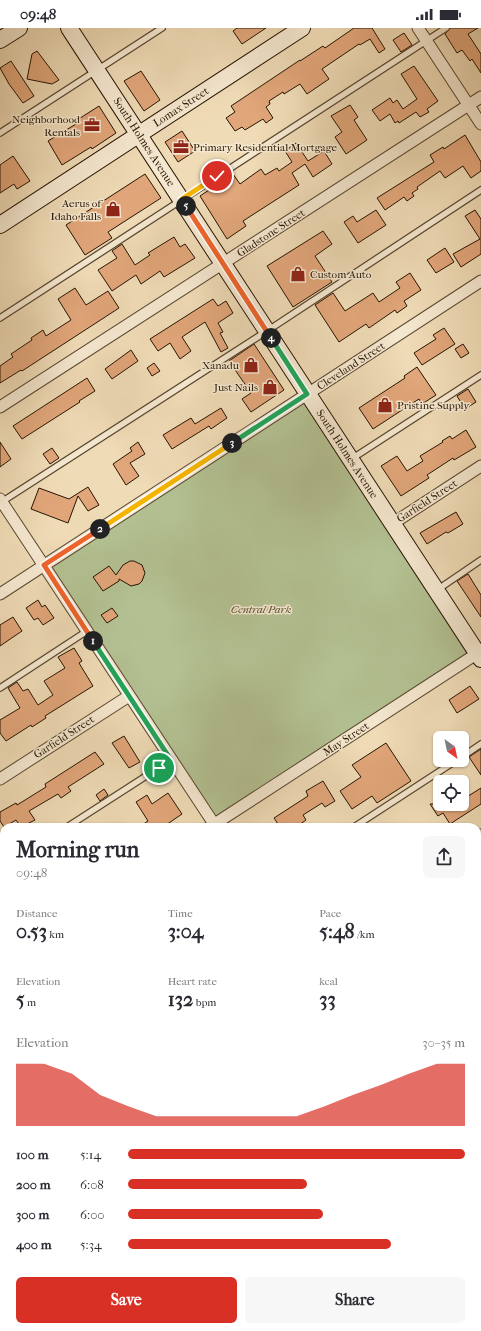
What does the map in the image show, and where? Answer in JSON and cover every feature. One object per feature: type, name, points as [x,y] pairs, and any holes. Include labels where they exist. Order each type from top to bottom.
[{"type":"main road","points":[[0,40],[19,28]]},
{"type":"main road","name":"South Holmes Avenue","points":[[69,28],[140,134],[392,524],[480,654]]},
{"type":"main road","name":"Lomax Street","points":[[0,225],[302,28]]},
{"type":"street","points":[[418,28],[481,124]]},
{"type":"street","name":"Gladstone Street","points":[[0,407],[481,97]]},
{"type":"street","name":"Cleveland Street","points":[[0,594],[481,281]]},
{"type":"street","name":"Garfield Street","points":[[392,524],[481,466]]},
{"type":"street","points":[[1,501],[211,823]]},
{"type":"street","name":"May Street","points":[[218,823],[480,654]]},
{"type":"street","name":"Garfield Street","points":[[0,778],[129,696]]},
{"type":"lane","points":[[0,133],[162,28]]},
{"type":"lane","points":[[0,318],[446,28]]},
{"type":"lane","points":[[1,501],[267,331],[481,190]]},
{"type":"lane","points":[[351,460],[481,375]]},
{"type":"lane","points":[[436,590],[481,560]]},
{"type":"lane","points":[[0,688],[87,631]]},
{"type":"lane","points":[[469,752],[481,744]]},
{"type":"lane","points":[[74,823],[171,760]]},
{"type":"lane","points":[[360,823],[446,767]]},
{"type":"green space","name":"Central Park","points":[[307,394],[477,653],[213,823],[44,565]]},
{"type":"building","points":[[237,28],[266,28],[242,44],[233,31]]},
{"type":"building","points":[[354,28],[372,28],[385,49],[379,53],[370,39],[360,45],[359,44],[322,69],[329,79],[307,94],[300,84],[284,94],[283,92],[269,101],[270,104],[266,107],[273,118],[266,123],[263,119],[245,130],[242,127],[235,131],[226,118],[235,112],[231,106],[300,60],[323,46],[325,48]]},
{"type":"building","points":[[450,28],[478,28],[468,34],[481,54],[481,73],[472,59],[470,61],[462,50],[457,53],[445,34]]},
{"type":"building","points":[[404,33],[412,45],[401,52],[393,40]]},
{"type":"building","points":[[37,51],[59,80],[52,84],[27,79],[32,54]]},
{"type":"building","points":[[11,61],[34,96],[23,103],[9,84],[0,68]]},
{"type":"building","points":[[414,66],[438,101],[427,109],[429,112],[420,117],[416,112],[399,123],[398,121],[395,123],[390,114],[380,121],[372,110],[390,98],[393,103],[397,100],[403,109],[417,99],[401,74]]},
{"type":"building","points":[[141,71],[160,100],[144,111],[124,81]]},
{"type":"building","points":[[350,105],[358,117],[354,120],[367,140],[346,154],[335,137],[342,132],[331,116]]},
{"type":"building","points":[[99,106],[116,133],[92,149],[91,147],[62,165],[48,141],[76,124],[74,122]]},
{"type":"building","points":[[182,131],[195,151],[178,162],[165,142]]},
{"type":"building","points":[[465,135],[481,162],[481,171],[471,178],[463,166],[445,178],[440,171],[417,187],[418,189],[412,193],[414,196],[407,201],[404,197],[385,210],[377,198],[434,162],[430,155],[443,147],[444,149]]},
{"type":"building","points":[[296,143],[308,161],[324,151],[332,164],[313,177],[305,164],[292,173],[299,185],[243,221],[246,226],[227,239],[200,196],[233,174],[240,184],[261,169],[265,175],[277,168],[279,171],[292,162],[285,151]]},
{"type":"building","points":[[13,156],[30,181],[17,189],[14,184],[0,193],[0,165]]},
{"type":"building","points":[[145,174],[161,198],[108,232],[112,238],[85,255],[66,225]]},
{"type":"building","points":[[376,210],[386,225],[358,243],[344,222],[353,216],[357,222]]},
{"type":"building","points":[[475,210],[481,219],[481,254],[461,267],[453,254],[480,239],[465,216]]},
{"type":"building","points":[[323,231],[332,244],[315,256],[332,282],[293,307],[267,266]]},
{"type":"building","points":[[174,237],[180,247],[185,244],[195,258],[164,277],[160,271],[141,284],[136,275],[112,291],[98,270],[117,258],[112,251],[122,244],[135,265],[150,255],[148,253]]},
{"type":"building","points":[[445,248],[454,262],[436,273],[427,260]]},
{"type":"building","points":[[410,273],[421,290],[404,301],[407,306],[397,313],[395,310],[369,328],[366,324],[339,342],[315,305],[333,293],[345,311],[373,293],[379,302],[400,288],[396,282]]},
{"type":"building","points":[[75,288],[86,305],[108,291],[119,308],[22,371],[21,370],[0,383],[0,366],[13,357],[11,354],[32,340],[31,338],[43,330],[46,336],[71,320],[58,299]]},
{"type":"building","points":[[213,299],[218,306],[226,301],[233,313],[218,323],[223,332],[220,333],[228,348],[221,352],[205,322],[182,337],[191,351],[180,359],[170,343],[158,351],[150,339]]},
{"type":"building","points":[[444,328],[455,344],[422,365],[414,353],[436,339],[433,335]]},
{"type":"building","points":[[254,344],[284,390],[251,412],[242,399],[251,393],[229,361]]},
{"type":"building","points":[[463,344],[469,353],[461,358],[455,349]]},
{"type":"building","points":[[131,350],[138,361],[112,379],[105,369]]},
{"type":"building","points":[[154,363],[160,371],[152,376],[147,368]]},
{"type":"building","points":[[417,367],[436,395],[422,404],[419,399],[373,429],[359,408],[405,378],[404,376]]},
{"type":"building","points":[[87,378],[95,391],[22,439],[13,426]]},
{"type":"building","points":[[468,389],[476,402],[465,409],[457,396]]},
{"type":"building","points":[[221,408],[227,418],[211,429],[209,426],[172,449],[163,435],[191,418],[195,424]]},
{"type":"building","points":[[466,430],[476,447],[454,460],[453,458],[427,475],[429,478],[401,496],[381,466],[397,456],[407,471],[423,461],[420,456],[450,436],[452,439]]},
{"type":"building","points":[[0,442],[11,459],[0,467]]},
{"type":"building","points":[[138,442],[145,454],[130,463],[139,476],[126,485],[113,464],[132,451],[130,448]]},
{"type":"building","points":[[52,448],[59,458],[50,464],[43,454]]},
{"type":"building","points":[[88,487],[99,505],[88,511],[78,496],[68,523],[31,509],[39,488],[69,499]]},
{"type":"building","points":[[456,512],[463,524],[448,533],[446,532],[427,544],[420,533]]},
{"type":"building","points":[[130,561],[134,561],[142,565],[145,573],[142,581],[139,584],[131,586],[119,579],[119,581],[103,591],[93,577],[109,566],[116,575],[123,565]]},
{"type":"building","points":[[468,574],[481,595],[481,617],[457,581]]},
{"type":"building","points":[[38,600],[42,607],[45,605],[54,618],[43,625],[38,618],[34,620],[26,608]]},
{"type":"building","points":[[112,608],[118,616],[107,623],[101,615]]},
{"type":"building","points":[[13,617],[22,631],[0,646],[0,625]]},
{"type":"building","points":[[74,648],[82,661],[79,663],[93,686],[45,716],[46,718],[32,727],[31,725],[6,741],[0,733],[0,720],[20,708],[8,688],[17,682],[23,691],[28,689],[38,705],[53,695],[44,681],[65,668],[58,657]]},
{"type":"building","points":[[470,686],[479,699],[457,713],[449,700]]},
{"type":"building","points":[[124,736],[140,762],[129,768],[112,743]]},
{"type":"building","points":[[386,743],[411,781],[377,803],[372,796],[352,809],[340,791],[361,777],[352,765]]},
{"type":"building","points":[[481,749],[481,775],[469,757]]},
{"type":"building","points":[[95,752],[104,764],[68,787],[71,791],[61,798],[58,794],[29,811],[35,820],[29,823],[18,823],[16,820],[11,823],[1,823],[0,812],[16,803],[17,805],[46,787],[45,784]]},
{"type":"building","points":[[323,781],[335,801],[325,807],[322,803],[303,815],[306,820],[302,823],[277,823],[274,818],[308,796],[306,791]]},
{"type":"building","points":[[481,788],[481,804],[452,823],[449,823],[443,813],[438,816],[435,811],[469,811],[469,796]]},
{"type":"building","points":[[104,789],[108,795],[100,801],[96,795]]},
{"type":"building","points":[[168,793],[182,814],[169,823],[145,823],[148,821],[136,802],[147,795],[152,804]]},
{"type":"place","name":"Neighborhood Rentals","points":[[92,125]]},
{"type":"place","name":"Primary Residential Mortgage","points":[[181,147]]},
{"type":"place","name":"Aerus of Idaho Falls","points":[[113,209]]},
{"type":"place","name":"Custom Auto","points":[[298,274]]},
{"type":"place","name":"Xanadu","points":[[251,365]]},
{"type":"place","name":"Just Nails","points":[[270,387]]},
{"type":"place","name":"Pristine Supply","points":[[385,405]]},
{"type":"route","points":[[159,768],[171,760],[44,565],[307,394],[182,199],[217,176]]}]
